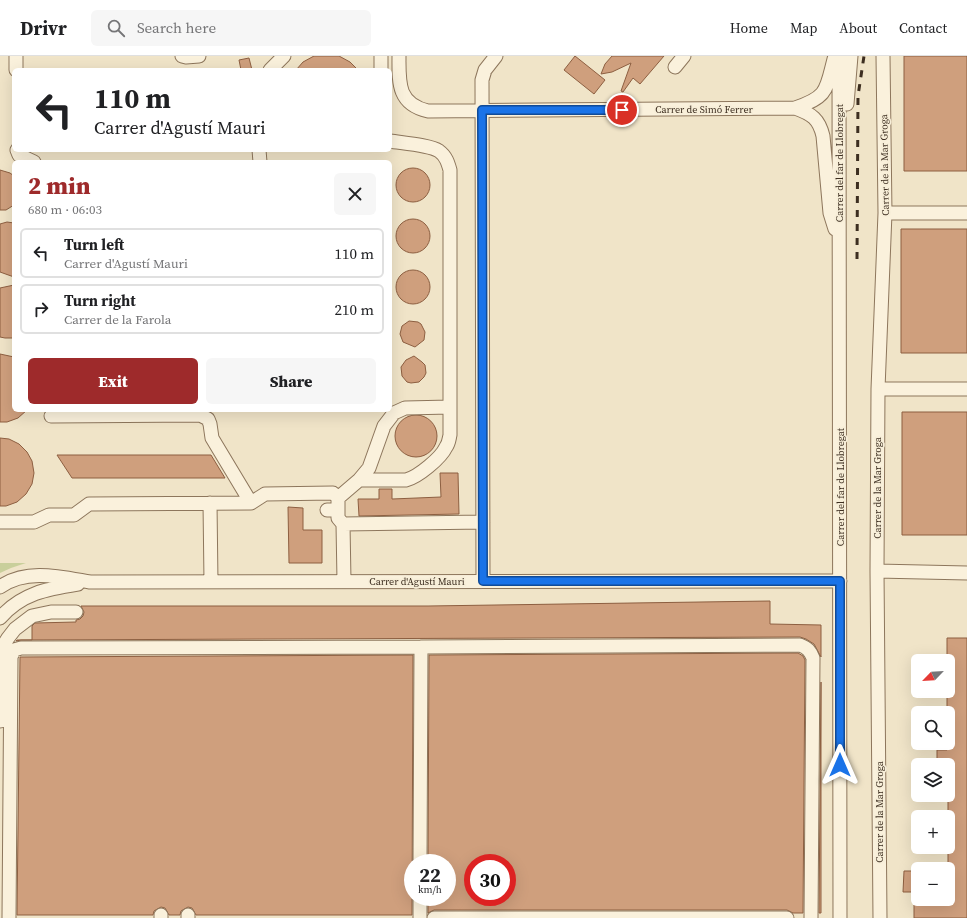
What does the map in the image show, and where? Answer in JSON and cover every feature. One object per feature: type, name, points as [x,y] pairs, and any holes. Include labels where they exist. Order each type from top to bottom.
[{"type":"street","points":[[16,56],[16,68]]},
{"type":"street","points":[[182,56],[199,56]]},
{"type":"street","points":[[272,68],[284,56]]},
{"type":"street","points":[[381,56],[381,68]]},
{"type":"street","name":"Carrer de Simó Ferrer","points":[[399,56],[399,79],[401,92],[408,102],[420,109],[435,111],[795,108]]},
{"type":"street","points":[[483,581],[482,80],[483,74],[496,56]]},
{"type":"street","points":[[675,67],[684,56]]},
{"type":"street","points":[[795,108],[807,104],[821,95],[828,82],[835,56]]},
{"type":"street","name":"Carrer del far de Llobregat","points":[[839,56],[840,918]]},
{"type":"street","points":[[839,215],[847,185],[848,89],[851,56]]},
{"type":"street","name":"Carrer de la Mar Groga","points":[[880,918],[877,571],[878,389],[885,213],[882,57]]},
{"type":"street","points":[[795,108],[812,115],[821,127],[830,213],[839,243]]},
{"type":"street","points":[[359,480],[406,480],[418,475],[443,452],[450,435],[450,170],[448,163],[440,152],[433,149],[392,141]]},
{"type":"street","points":[[18,152],[19,155],[30,160]]},
{"type":"street","points":[[885,213],[967,213]]},
{"type":"street","points":[[878,389],[967,389]]},
{"type":"street","points":[[334,506],[369,468],[384,426],[394,413],[405,408],[450,407]]},
{"type":"street","points":[[51,416],[204,416],[210,424],[212,438],[251,502]]},
{"type":"street","points":[[0,522],[34,522],[49,515],[74,515],[89,504],[251,502],[265,494],[333,493],[334,506],[338,518],[343,524],[344,581]]},
{"type":"street","points":[[210,503],[211,582]]},
{"type":"street","points":[[343,524],[483,522]]},
{"type":"street","points":[[877,571],[967,573]]},
{"type":"street","points":[[0,587],[10,580],[28,576],[48,575],[90,582]]},
{"type":"street","name":"Carrer d'Agustí Mauri","points":[[90,582],[840,581]]},
{"type":"street","points":[[0,618],[8,609],[33,594],[43,590],[90,582]]},
{"type":"street","points":[[0,721],[1,657],[3,646],[8,638],[15,629],[32,616],[51,612],[76,612]]},
{"type":"street","points":[[9,918],[11,657],[14,650],[21,648],[800,645],[807,647],[812,658],[811,918]]},
{"type":"street","points":[[420,854],[421,647]]},
{"type":"street","points":[[420,906],[420,918]]},
{"type":"street","points":[[434,918],[787,918]]},
{"type":"green space","points":[[0,563],[26,563],[0,573]]},
{"type":"building","points":[[314,56],[339,56],[350,62],[356,68],[298,68],[303,62]]},
{"type":"building","points":[[575,56],[605,80],[594,94],[564,70]]},
{"type":"building","points":[[612,56],[664,56],[640,84],[633,78],[623,92],[621,91],[631,63],[612,72],[601,74],[605,64]]},
{"type":"building","points":[[904,56],[967,56],[967,171],[904,171]]},
{"type":"building","points":[[249,58],[252,68],[241,68],[239,60]]},
{"type":"building","points":[[416,168],[425,173],[429,178],[429,192],[425,197],[420,201],[410,202],[406,201],[397,192],[396,182],[397,178],[406,169]]},
{"type":"building","points":[[0,170],[12,174],[12,206],[6,210],[0,210]]},
{"type":"building","points":[[416,219],[425,224],[429,229],[429,243],[425,248],[420,252],[410,253],[406,252],[397,243],[396,233],[397,229],[406,220]]},
{"type":"building","points":[[7,222],[12,223],[12,276],[0,272],[0,224]]},
{"type":"building","points":[[901,229],[967,229],[967,353],[901,353]]},
{"type":"building","points":[[416,270],[425,275],[429,280],[429,294],[425,299],[420,303],[410,304],[406,303],[397,294],[396,284],[397,280],[406,271]]},
{"type":"building","points":[[12,285],[12,338],[0,337],[0,288]]},
{"type":"building","points":[[409,321],[418,322],[421,324],[425,332],[424,340],[415,347],[403,342],[400,334],[402,326]]},
{"type":"building","points":[[0,354],[12,357],[12,412],[25,412],[18,418],[7,422],[0,422]]},
{"type":"building","points":[[414,356],[425,365],[426,373],[419,382],[411,383],[407,382],[402,376],[401,367],[406,360]]},
{"type":"building","points":[[902,412],[967,412],[967,535],[902,535]]},
{"type":"building","points":[[412,415],[420,415],[431,421],[437,432],[437,440],[431,451],[420,457],[412,457],[401,451],[395,440],[395,432],[401,421]]},
{"type":"building","points":[[0,438],[9,439],[19,444],[27,452],[32,461],[34,473],[32,484],[26,494],[17,502],[6,506],[0,506]]},
{"type":"building","points":[[57,455],[211,455],[225,478],[72,478]]},
{"type":"building","points":[[440,473],[458,473],[459,514],[359,516],[358,499],[379,499],[379,489],[392,489],[392,499],[441,497]]},
{"type":"building","points":[[288,507],[303,508],[303,530],[322,530],[322,563],[289,563]]},
{"type":"building","points":[[770,601],[770,624],[821,625],[821,657],[814,644],[800,637],[32,640],[32,626],[35,623],[76,622],[76,620],[83,616],[84,612],[81,606],[428,606]]},
{"type":"building","points":[[947,638],[967,638],[967,918],[914,918],[914,906],[955,906],[955,862],[948,862],[948,854],[955,854],[955,810],[948,810],[948,802],[955,802],[955,758],[937,758],[937,750],[955,750],[955,706],[947,706],[947,698],[955,698],[955,654],[947,654]]},
{"type":"building","points":[[798,653],[803,656],[805,660],[803,913],[793,913],[787,910],[434,910],[428,913],[428,906],[456,906],[456,854],[428,854],[429,655]]},
{"type":"building","points":[[413,655],[412,854],[404,854],[404,906],[412,906],[412,915],[196,915],[192,908],[188,907],[181,911],[180,915],[169,915],[165,908],[161,907],[154,911],[153,915],[17,915],[20,657]]},
{"type":"building","points":[[821,682],[821,913],[819,913]]},
{"type":"building","points":[[904,871],[911,871],[911,892],[903,892]]},
{"type":"railway","points":[[857,259],[858,96],[864,56]]},
{"type":"route","points":[[622,110],[482,110],[483,581],[840,581],[840,765]]}]
